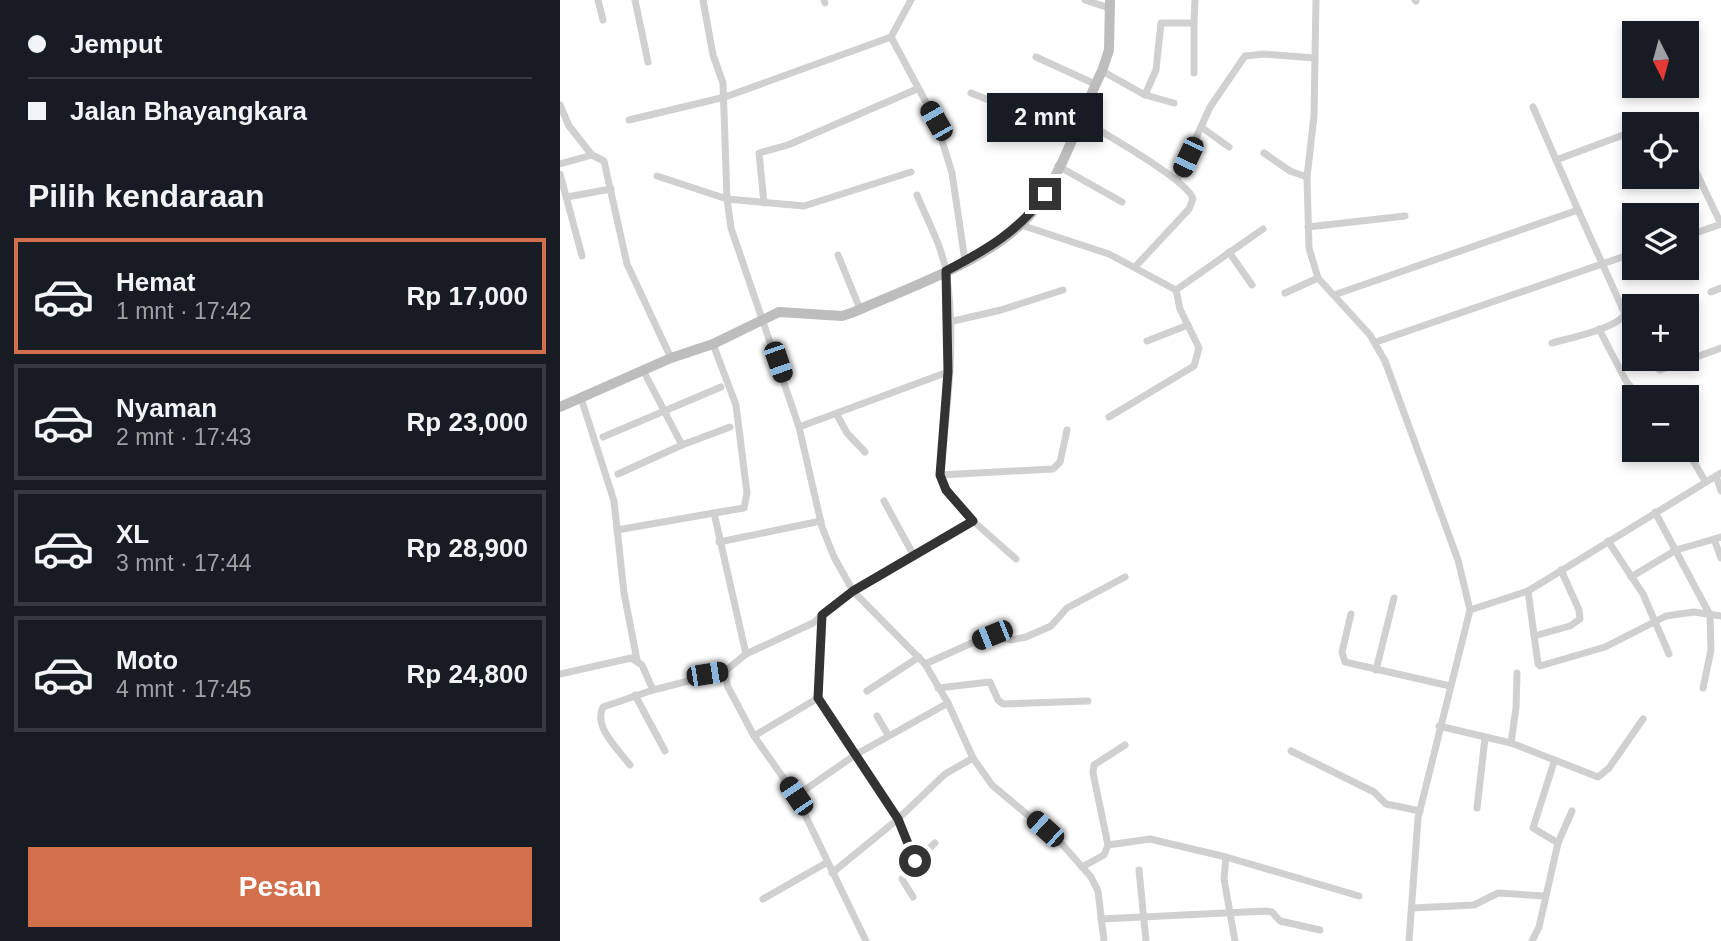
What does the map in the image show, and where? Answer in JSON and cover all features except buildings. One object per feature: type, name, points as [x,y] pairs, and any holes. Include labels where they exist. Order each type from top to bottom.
[{"type":"street","points":[[598,0],[603,20]]},
{"type":"street","points":[[635,0],[648,62]]},
{"type":"street","points":[[704,0],[724,97],[727,199],[738,253],[799,427],[821,521],[834,558],[853,591],[925,664],[948,703],[973,758],[992,785],[1061,843],[1082,867],[1097,891],[1104,941]]},
{"type":"street","points":[[629,120],[724,97],[891,37],[911,0]]},
{"type":"street","points":[[560,407],[671,358],[712,344],[763,318],[791,310],[842,316],[946,271],[1003,239],[1021,225],[1045,194],[1102,71],[1109,50],[1109,4],[1085,0]]},
{"type":"street","points":[[1194,73],[1195,0]]},
{"type":"street","points":[[1316,0],[1314,116],[1307,177],[1309,248],[1318,278],[1376,342],[1458,560],[1470,610],[1420,811],[1409,941]]},
{"type":"street","points":[[1145,95],[1156,70],[1159,24],[1194,23]]},
{"type":"street","points":[[891,37],[936,121],[952,173],[965,261]]},
{"type":"street","points":[[1177,180],[1209,107],[1245,56],[1264,54],[1314,58]]},
{"type":"street","points":[[1036,57],[1095,84]]},
{"type":"street","points":[[1102,71],[1145,95],[1174,103]]},
{"type":"street","points":[[764,203],[759,153],[788,145],[917,89]]},
{"type":"street","points":[[971,93],[1073,133]]},
{"type":"street","points":[[560,105],[569,126],[592,155],[604,161],[627,264],[671,358]]},
{"type":"street","points":[[1533,107],[1625,314],[1622,319],[1599,329],[1552,343]]},
{"type":"street","points":[[1079,118],[1177,180],[1192,194],[1192,204],[1135,267]]},
{"type":"street","points":[[1201,127],[1229,148]]},
{"type":"street","points":[[1556,160],[1622,135]]},
{"type":"street","points":[[1264,153],[1290,171],[1307,177]]},
{"type":"street","points":[[560,164],[592,155]]},
{"type":"street","points":[[1058,166],[1122,202]]},
{"type":"street","points":[[657,176],[727,199],[804,205],[911,172]]},
{"type":"street","points":[[560,174],[582,256]]},
{"type":"street","points":[[1699,178],[1721,224],[1699,232]]},
{"type":"street","points":[[567,197],[611,189]]},
{"type":"street","points":[[917,195],[939,246],[946,271],[948,372],[940,475],[946,490],[973,521],[1016,559]]},
{"type":"street","points":[[1334,295],[1578,209]]},
{"type":"street","points":[[1308,227],[1405,216]]},
{"type":"street","points":[[1021,225],[1087,245],[1176,290],[1180,309],[1199,348],[1194,366],[1109,417]]},
{"type":"street","points":[[1176,290],[1263,229]]},
{"type":"street","points":[[1229,252],[1252,285]]},
{"type":"street","points":[[838,255],[860,309]]},
{"type":"street","points":[[1376,342],[1622,258]]},
{"type":"street","points":[[1285,293],[1318,278]]},
{"type":"street","points":[[1711,292],[1721,288]]},
{"type":"street","points":[[949,322],[1001,310],[1063,290]]},
{"type":"street","points":[[1147,341],[1188,325]]},
{"type":"street","points":[[1599,329],[1630,385]]},
{"type":"street","points":[[617,530],[744,508],[748,500],[736,405],[712,344]]},
{"type":"street","points":[[1699,356],[1721,348]]},
{"type":"street","points":[[644,372],[682,445]]},
{"type":"street","points":[[799,427],[948,372]]},
{"type":"street","points":[[603,437],[721,387]]},
{"type":"street","points":[[581,398],[612,493],[624,593],[636,660],[653,690]]},
{"type":"street","points":[[837,415],[847,433],[865,452]]},
{"type":"street","points":[[618,474],[730,427]]},
{"type":"street","points":[[940,475],[1053,469],[1060,462],[1067,430]]},
{"type":"street","points":[[1694,462],[1705,481]]},
{"type":"street","points":[[1470,610],[1528,590],[1718,474],[1721,491]]},
{"type":"street","points":[[884,501],[914,556]]},
{"type":"street","points":[[1655,512],[1710,615],[1711,650],[1703,688]]},
{"type":"street","points":[[713,513],[746,654]]},
{"type":"street","points":[[719,542],[821,521]]},
{"type":"street","points":[[630,765],[601,727],[600,713],[603,707],[635,695],[724,672],[746,654],[798,632],[853,591],[973,521]]},
{"type":"street","points":[[1631,577],[1676,550],[1717,538],[1721,558]]},
{"type":"street","points":[[1608,541],[1655,620],[1669,654]]},
{"type":"street","points":[[1534,636],[1570,626],[1580,619],[1579,610],[1561,570]]},
{"type":"street","points":[[925,664],[992,635],[1018,640],[1038,632],[1051,626],[1067,608],[1125,577]]},
{"type":"street","points":[[1528,590],[1540,666],[1605,647],[1655,620],[1694,612],[1721,616]]},
{"type":"street","points":[[1376,670],[1394,598]]},
{"type":"street","points":[[1351,614],[1342,659],[1376,670],[1450,686]]},
{"type":"street","points":[[822,615],[818,698],[898,819],[915,861]]},
{"type":"street","points":[[867,691],[919,657]]},
{"type":"street","points":[[560,674],[631,658],[636,660]]},
{"type":"street","points":[[724,672],[728,687],[754,736],[796,796],[826,863],[866,941]]},
{"type":"street","points":[[1511,743],[1517,673]]},
{"type":"street","points":[[938,688],[990,682],[998,700],[1003,704],[1088,701]]},
{"type":"street","points":[[635,695],[665,751]]},
{"type":"street","points":[[754,736],[818,698]]},
{"type":"street","points":[[796,796],[855,755],[948,703]]},
{"type":"street","points":[[877,716],[888,735]]},
{"type":"street","points":[[1439,726],[1511,743],[1593,777],[1601,776],[1643,719]]},
{"type":"street","points":[[1477,807],[1485,738]]},
{"type":"street","points":[[1082,867],[1104,855],[1108,845],[1093,773],[1097,762],[1125,745]]},
{"type":"street","points":[[1291,751],[1374,792],[1386,804],[1420,811]]},
{"type":"street","points":[[832,873],[898,819],[945,774],[973,758]]},
{"type":"street","points":[[1554,762],[1533,828],[1558,843]]},
{"type":"street","points":[[1532,941],[1539,928],[1544,896],[1558,843],[1572,810]]},
{"type":"street","points":[[1108,845],[1150,839],[1226,857],[1359,896]]},
{"type":"street","points":[[913,897],[902,879],[915,861],[935,843]]},
{"type":"street","points":[[1226,857],[1224,879],[1235,941]]},
{"type":"street","points":[[763,900],[826,863]]},
{"type":"street","points":[[1139,870],[1146,941]]},
{"type":"street","points":[[1412,908],[1474,905],[1498,893],[1544,896]]},
{"type":"street","points":[[1101,919],[1272,912],[1280,921],[1320,930]]},
{"type":"route","points":[[915,861],[898,819],[818,698],[822,615],[853,591],[973,521],[946,490],[940,475],[948,372],[946,271],[1003,239],[1021,225],[1045,194]]}]
